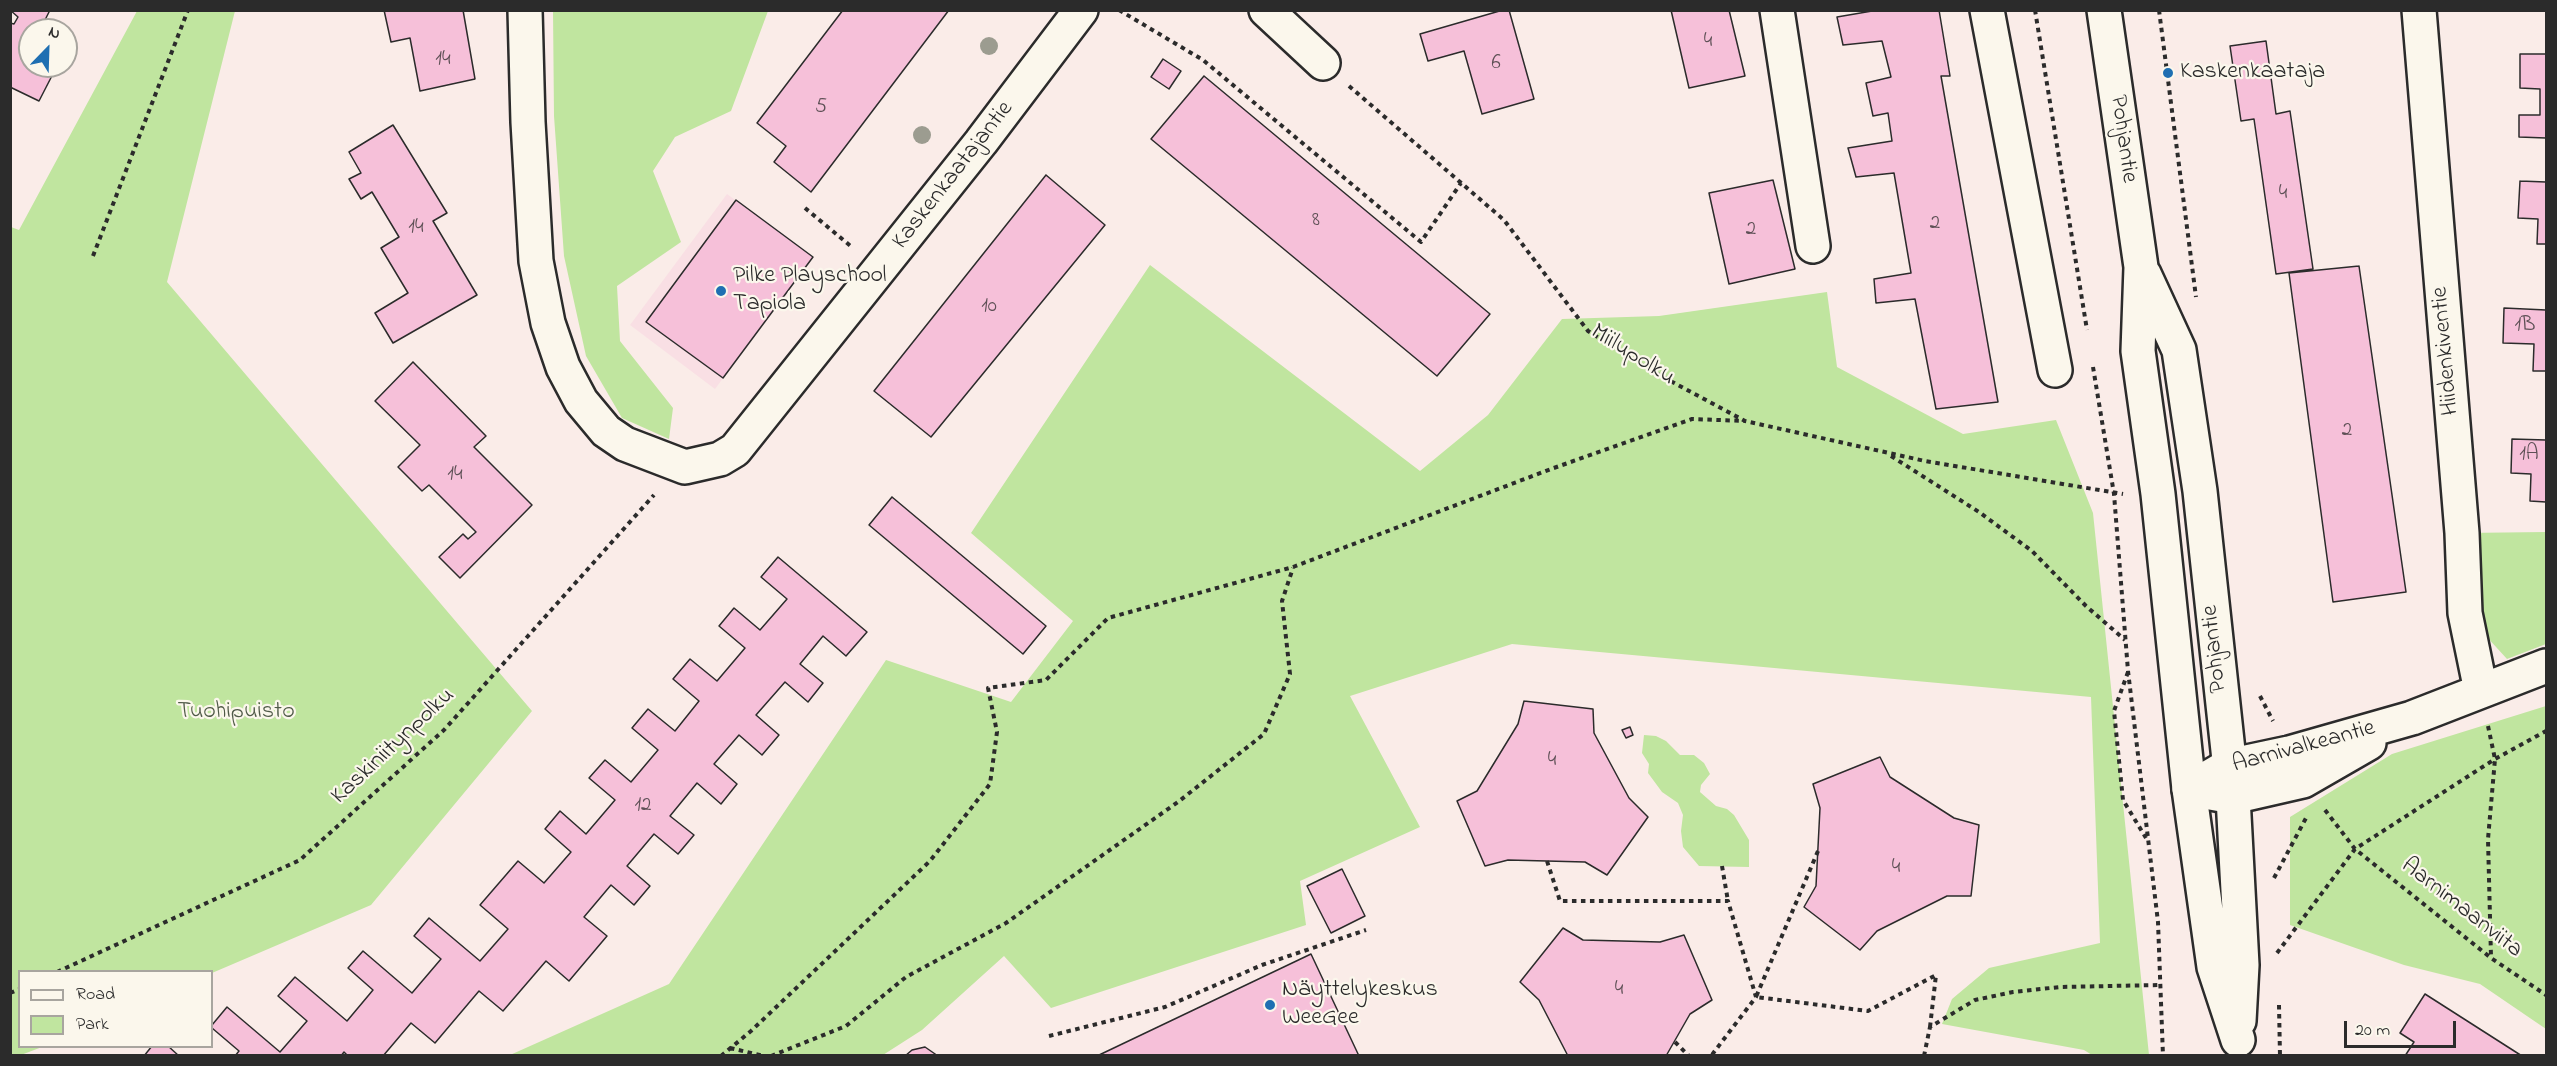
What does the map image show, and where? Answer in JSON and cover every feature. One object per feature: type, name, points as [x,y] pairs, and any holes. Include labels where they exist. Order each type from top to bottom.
[{"type":"street","name":"Kaskenkaatajantie","points":[[525,10],[528,122],[536,261],[548,323],[563,367],[581,401],[606,431],[625,444],[686,467],[720,459],[735,450],[996,124],[1081,10]]},
{"type":"street","points":[[1266,10],[1323,63]]},
{"type":"street","points":[[1777,10],[1813,246]]},
{"type":"street","points":[[1987,10],[2055,370]]},
{"type":"street","name":"Pohjantie","points":[[2104,10],[2141,267],[2138,351],[2158,494],[2189,789],[2214,967],[2238,1048]]},
{"type":"street","name":"Hiidenkiventie","points":[[2419,10],[2460,509],[2465,614],[2481,691]]},
{"type":"street","name":"Pohjantie","points":[[2141,267],[2179,350],[2200,491],[2231,781],[2242,965],[2238,1048]]},
{"type":"street","name":"Aarnivalkeantie","points":[[2189,789],[2231,781],[2303,778],[2412,718],[2547,666]]},
{"type":"path","points":[[93,256],[188,10]]},
{"type":"path","points":[[1119,10],[1203,60],[1421,242],[1461,183]]},
{"type":"path","points":[[2035,10],[2089,340]]},
{"type":"path","points":[[2159,10],[2196,299]]},
{"type":"path","name":"Miilupolku","points":[[1323,63],[1504,220],[1588,331],[1650,370],[1745,421],[1887,453],[2114,494]]},
{"type":"path","points":[[805,208],[879,270]]},
{"type":"path","points":[[2093,364],[2114,494],[2128,671],[2158,922],[2163,1056]]},
{"type":"path","points":[[721,1056],[751,1031],[930,861],[990,784],[997,732],[988,688],[1046,680],[1108,618],[1293,567],[1551,469],[1692,419],[1745,421]]},
{"type":"path","points":[[1887,453],[1979,512],[2032,551],[2086,606],[2125,640]]},
{"type":"path","name":"Kaskiniitynpolku","points":[[61,970],[300,860],[444,730],[656,493],[666,461]]},
{"type":"path","points":[[771,1056],[846,1026],[906,977],[1006,924],[1178,802],[1264,734],[1290,674],[1282,601],[1293,567]]},
{"type":"path","points":[[2128,671],[2114,711],[2123,800],[2148,841]]},
{"type":"path","points":[[2481,691],[2495,759],[2488,839],[2491,958]]},
{"type":"path","name":"Aarnimaanviita","points":[[2258,693],[2303,778],[2355,849],[2491,958],[2547,995]]},
{"type":"path","points":[[2276,942],[2277,954],[2355,849],[2495,759],[2547,731]]},
{"type":"path","points":[[2271,884],[2303,778]]},
{"type":"path","points":[[1711,1056],[1756,998],[1818,851]]},
{"type":"path","points":[[1547,861],[1560,901],[1728,901]]},
{"type":"path","points":[[1722,866],[1728,901],[1756,998]]},
{"type":"path","points":[[1049,1036],[1165,1007],[1262,965],[1366,930]]},
{"type":"path","points":[[1756,998],[1868,1011],[1936,975],[1924,1056]]},
{"type":"path","points":[[1930,1027],[1975,1000],[2013,992],[2060,987],[2160,985]]},
{"type":"path","points":[[2278,999],[2280,1056]]},
{"type":"path","points":[[1675,1042],[1689,1056]]},
{"type":"path","points":[[730,1048],[764,1056]]},
{"type":"shaded area","name":"Pilke Playschool Tapiola","points":[[727,194],[813,257],[715,389],[630,325]]},
{"type":"green space","name":"Tuohipuisto","points":[[137,11],[235,11],[167,282],[532,711],[371,905],[213,973],[213,970],[18,970],[18,1048],[39,1048],[21,1055],[11,1055],[11,227],[19,230]]},
{"type":"green space","points":[[553,11],[768,11],[731,111],[675,137],[653,171],[681,242],[617,286],[620,341],[673,408],[669,439],[622,418],[586,356],[564,256],[554,116]]},
{"type":"green space","points":[[1150,265],[1420,471],[1488,415],[1562,319],[1659,316],[1827,292],[1837,367],[1963,434],[2056,420],[2093,513],[2149,1055],[2092,1055],[2084,1050],[1942,1024],[1952,999],[1989,968],[2100,943],[2091,697],[1512,644],[1350,696],[1420,827],[1300,881],[1306,925],[1051,1008],[1004,956],[922,1030],[883,1055],[510,1055],[669,984],[886,660],[1011,702],[1073,621],[971,533]]},
{"type":"green space","points":[[2546,532],[2546,644],[2507,659],[2465,613],[2462,533]]},
{"type":"green space","points":[[2546,706],[2546,1029],[2480,984],[2404,965],[2290,925],[2290,817],[2392,754]]},
{"type":"green space","points":[[1644,735],[1656,736],[1666,741],[1680,755],[1694,755],[1704,763],[1710,774],[1701,785],[1700,792],[1716,806],[1727,809],[1734,815],[1749,840],[1749,867],[1699,866],[1683,847],[1681,831],[1683,815],[1678,803],[1662,792],[1648,773],[1649,764],[1642,753]]},
{"type":"building","points":[[10,10],[50,10],[46,18],[18,18],[18,78],[51,78],[39,101],[10,87],[10,23],[14,24],[18,17]]},
{"type":"building","points":[[384,10],[463,10],[475,79],[420,91],[410,38],[391,42]]},
{"type":"building","points":[[843,10],[949,10],[811,192],[774,162],[786,146],[757,123]]},
{"type":"building","points":[[1509,10],[1534,99],[1482,114],[1464,51],[1428,61],[1420,34]]},
{"type":"building","points":[[1671,10],[1729,10],[1745,76],[1689,88]]},
{"type":"building","points":[[1878,10],[1939,10],[1950,76],[1941,76],[1998,402],[1936,409],[1915,299],[1876,303],[1874,279],[1911,273],[1894,173],[1856,177],[1848,148],[1892,141],[1888,113],[1873,116],[1866,83],[1891,77],[1882,41],[1843,45],[1837,17]]},
{"type":"building","points":[[2266,41],[2276,114],[2290,111],[2313,269],[2276,274],[2254,119],[2241,121],[2230,46]]},
{"type":"building","points":[[2520,54],[2546,54],[2546,138],[2519,137],[2519,115],[2540,115],[2540,89],[2520,88]]},
{"type":"building","points":[[1163,59],[1181,71],[1169,89],[1151,77]]},
{"type":"building","points":[[1204,76],[1490,314],[1437,376],[1151,139]]},
{"type":"building","points":[[393,125],[447,213],[433,221],[477,295],[393,343],[375,313],[408,293],[381,248],[399,237],[372,192],[361,199],[349,179],[361,173],[349,152]]},
{"type":"building","points":[[1046,175],[1105,225],[931,437],[874,391]]},
{"type":"building","points":[[1773,180],[1795,269],[1729,284],[1709,193]]},
{"type":"building","points":[[2520,181],[2546,182],[2546,244],[2537,244],[2538,219],[2518,218]]},
{"type":"building","name":"Pilke Playschool Tapiola","points":[[736,200],[813,257],[723,378],[646,322]]},
{"type":"building","points":[[2359,266],[2406,592],[2333,602],[2289,273]]},
{"type":"building","points":[[2504,308],[2546,310],[2546,371],[2533,371],[2534,344],[2503,343]]},
{"type":"building","points":[[413,362],[486,436],[474,447],[532,505],[460,578],[439,557],[463,534],[468,539],[476,532],[429,485],[422,491],[398,467],[420,445],[375,401]]},
{"type":"building","points":[[2512,439],[2546,440],[2546,502],[2530,501],[2531,474],[2511,473]]},
{"type":"building","points":[[892,497],[1046,626],[1023,654],[869,525]]},
{"type":"building","points":[[778,557],[867,632],[846,656],[823,636],[800,664],[823,683],[808,702],[785,682],[756,715],[779,735],[762,755],[739,735],[714,764],[737,784],[721,804],[697,783],[670,816],[694,835],[678,854],[654,834],[627,866],[650,886],[634,905],[611,885],[584,917],[607,936],[569,981],[546,961],[503,1011],[479,991],[435,1043],[411,1023],[383,1056],[348,1056],[344,1052],[341,1056],[235,1056],[239,1051],[213,1029],[213,1024],[227,1007],[280,1052],[307,1021],[278,996],[295,977],[347,1021],[373,990],[348,968],[363,951],[412,993],[441,959],[414,936],[429,918],[480,961],[508,929],[480,905],[518,861],[544,883],[571,852],[545,829],[560,811],[586,834],[615,800],[589,778],[605,760],[631,782],[658,750],[632,728],[648,709],[675,731],[699,701],[673,679],[690,659],[717,681],[745,648],[719,626],[734,608],[760,630],[787,599],[761,577]]},
{"type":"building","points":[[1524,701],[1593,709],[1594,733],[1629,798],[1648,817],[1607,875],[1585,862],[1508,860],[1485,866],[1457,801],[1477,791],[1518,724]]},
{"type":"building","points":[[1630,727],[1633,735],[1626,738],[1622,730]]},
{"type":"building","points":[[1880,757],[1890,777],[1954,818],[1979,825],[1971,896],[1947,896],[1877,931],[1860,950],[1804,907],[1816,886],[1820,808],[1813,784]]},
{"type":"building","points":[[1342,869],[1365,916],[1331,933],[1307,886]]},
{"type":"building","points":[[1563,928],[1583,940],[1660,942],[1684,935],[1712,1000],[1690,1014],[1666,1056],[1568,1056],[1539,1000],[1520,982]]},
{"type":"building","name":"Näyttelykeskus WeeGee","points":[[1311,954],[1359,1056],[1097,1056]]},
{"type":"building","points":[[2425,994],[2522,1056],[2405,1056],[2414,1042],[2400,1033]]},
{"type":"building","points":[[925,1047],[938,1056],[905,1056],[912,1050]]},
{"type":"building","points":[[150,1048],[170,1048],[179,1056],[144,1056]]},
{"type":"place","name":"Kaskenkaataja","points":[[2168,73]]},
{"type":"place","name":"Pilke Playschool Tapiola","points":[[721,291]]},
{"type":"place","name":"Näyttelykeskus WeeGee","points":[[1270,1005]]}]
